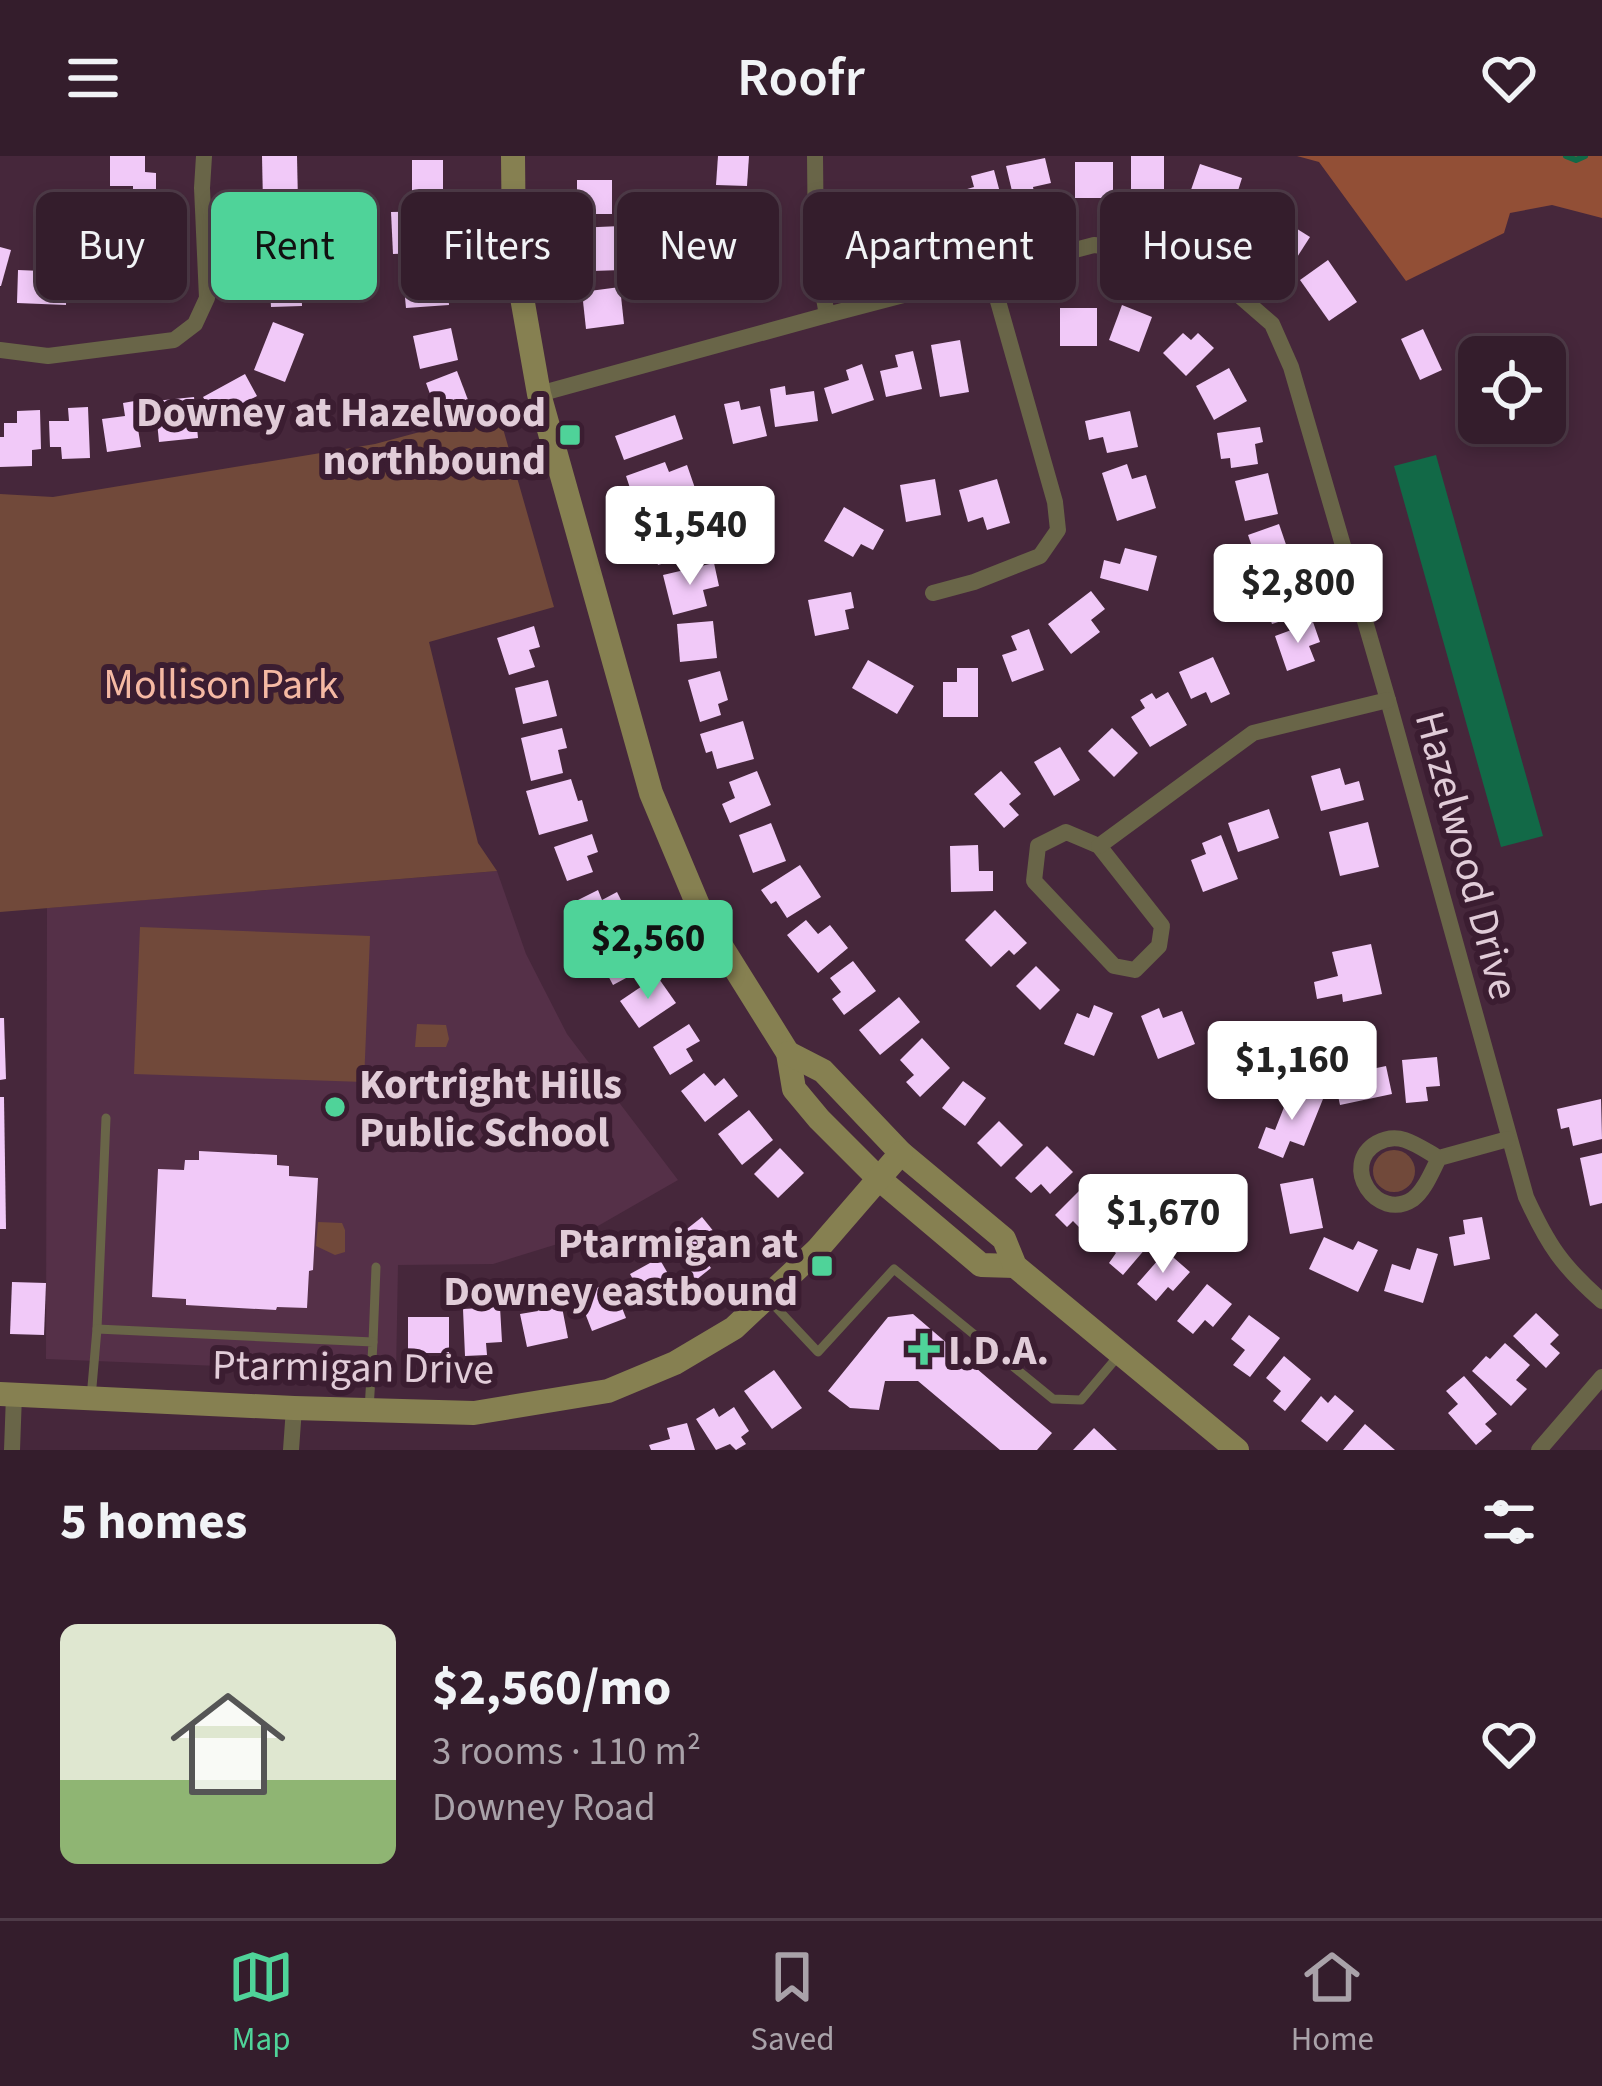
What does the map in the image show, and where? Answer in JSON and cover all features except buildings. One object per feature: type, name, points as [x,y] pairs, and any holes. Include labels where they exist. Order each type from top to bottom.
[{"type":"main road","points":[[513,156],[514,252],[539,394],[651,793],[703,917],[788,1053],[794,1089],[819,1120],[878,1178],[981,1265],[1015,1266]]},
{"type":"main road","points":[[788,1053],[824,1071],[901,1153],[1004,1239],[1015,1266],[1237,1450]]},
{"type":"main road","name":"Ptarmigan Drive","points":[[7,1394],[474,1413],[608,1391],[675,1363],[734,1328],[817,1250],[901,1153]]},
{"type":"street","points":[[0,350],[48,356],[174,340],[195,324],[207,298],[204,156]]},
{"type":"street","points":[[814,156],[816,254],[827,315]]},
{"type":"street","name":"Hazelwood Drive","points":[[1076,250],[1094,245],[1176,255],[1226,284],[1271,324],[1291,367],[1526,1197],[1546,1240],[1570,1273],[1602,1301]]},
{"type":"street","name":"Hazelwood Drive","points":[[539,394],[886,300]]},
{"type":"street","points":[[933,593],[1040,556],[1058,530],[998,300]]},
{"type":"street","points":[[1099,846],[1253,733],[1388,700]]},
{"type":"street","points":[[1066,832],[1099,846],[1162,926],[1159,946],[1135,970],[1114,966],[1034,880],[1038,846],[1066,832]]},
{"type":"street","points":[[1439,1158],[1421,1191],[1403,1203],[1382,1202],[1362,1180],[1360,1168],[1370,1148],[1390,1138],[1412,1143],[1439,1158],[1508,1139]]},
{"type":"street","points":[[1539,1450],[1602,1377]]},
{"type":"street","points":[[7,1394],[12,1450]]},
{"type":"street","points":[[291,1450],[294,1408]]},
{"type":"lane","points":[[91,1398],[106,1118]]},
{"type":"lane","points":[[369,1410],[376,1267]]},
{"type":"lane","points":[[767,1297],[818,1352],[894,1269],[1053,1399],[1065,1401],[1082,1400],[1120,1354]]},
{"type":"lane","points":[[97,1329],[373,1342]]},
{"type":"shaded area","points":[[1297,156],[1602,156],[1602,218],[1552,205],[1510,213],[1504,233],[1406,281],[1319,162]]},
{"type":"shaded area","points":[[1436,455],[1543,836],[1501,847],[1394,466]]},
{"type":"shaded area","name":"Kortright Hills Public School","points":[[497,871],[526,954],[567,1034],[678,1180],[577,1238],[493,1264],[398,1265],[396,1373],[46,1359],[47,908]]},
{"type":"green space","name":"Mollison Park","points":[[498,411],[554,607],[429,642],[478,843],[497,871],[0,912],[0,494],[53,497],[375,444]]},
{"type":"green space","points":[[140,927],[370,936],[364,1082],[134,1074]]},
{"type":"green space","points":[[417,1024],[446,1025],[446,1047],[415,1047]]},
{"type":"green space","points":[[1394,1150],[1409,1156],[1415,1171],[1409,1186],[1394,1192],[1379,1186],[1373,1171],[1379,1156]]},
{"type":"green space","points":[[318,1222],[342,1223],[345,1252],[335,1255],[316,1246]]},
{"type":"waterway","points":[[1566,156],[1576,160],[1585,156]]},
{"type":"place","name":"Downey at Hazelwood northbound","points":[[570,435]]},
{"type":"place","name":"Kortright Hills Public School","points":[[335,1107]]},
{"type":"place","name":"Ptarmigan at Downey eastbound","points":[[822,1266]]},
{"type":"place","name":"I.D.A.","points":[[924,1349]]}]
